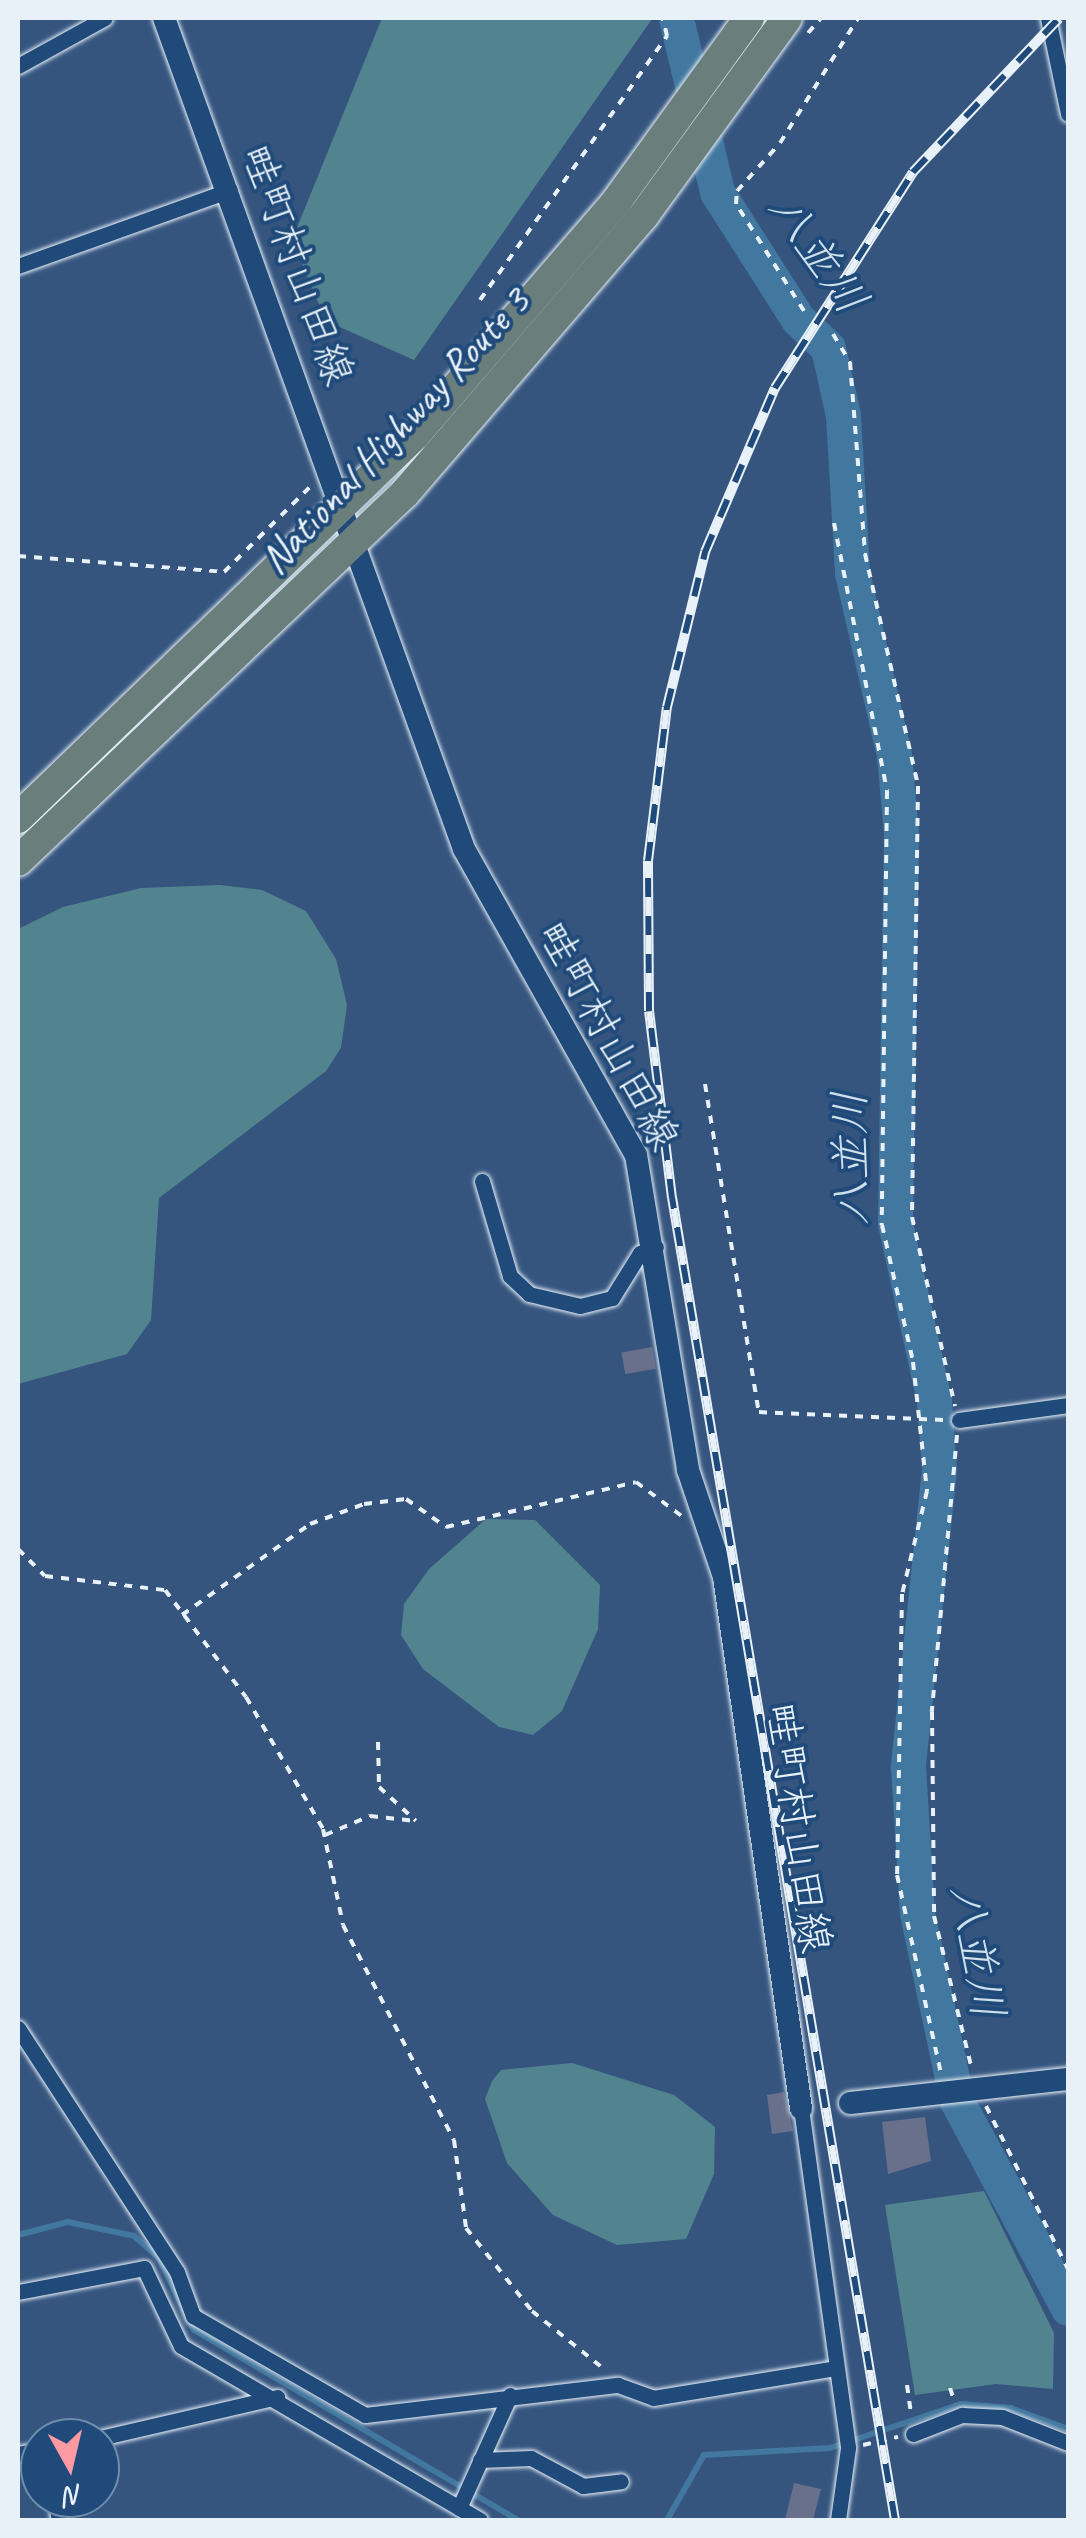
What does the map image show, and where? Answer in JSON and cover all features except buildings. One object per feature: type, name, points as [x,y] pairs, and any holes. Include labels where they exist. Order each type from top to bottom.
[{"type":"highway","name":"National Highway Route 3","points":[[18,818],[342,512],[494,347],[680,118],[749,18]]},
{"type":"highway","name":"National Highway Route 3","points":[[18,861],[349,549],[525,361],[717,118],[787,18]]},
{"type":"main road","name":"畦町村山田線","points":[[164,18],[330,464],[349,549],[464,848],[636,1155],[656,1246],[701,1518],[724,1577],[801,2108]]},
{"type":"main road","points":[[850,2103],[1068,2079]]},
{"type":"street","points":[[18,66],[105,18]]},
{"type":"street","points":[[1048,18],[1068,114]]},
{"type":"street","points":[[18,266],[230,190]]},
{"type":"street","points":[[482,1182],[510,1276],[528,1294],[580,1306],[612,1298],[640,1253],[656,1246]]},
{"type":"street","points":[[959,1420],[1068,1405]]},
{"type":"street","points":[[18,2028],[169,2262],[193,2316],[365,2415],[618,2385],[653,2398],[831,2368]]},
{"type":"street","points":[[801,2108],[831,2368],[848,2448],[838,2520]]},
{"type":"street","points":[[148,2276],[169,2262]]},
{"type":"street","points":[[18,2292],[144,2268],[181,2346],[277,2396],[480,2520]]},
{"type":"street","points":[[458,2508],[510,2395]]},
{"type":"street","points":[[120,2433],[277,2396]]},
{"type":"street","points":[[913,2434],[962,2416],[1002,2417],[1068,2443]]},
{"type":"street","points":[[480,2460],[532,2458],[583,2486],[621,2481]]},
{"type":"path","points":[[480,300],[667,36],[663,18]]},
{"type":"path","points":[[804,311],[736,204],[737,191],[780,144],[858,18]]},
{"type":"path","points":[[834,334],[850,362],[865,554],[918,786],[912,1217],[959,1420],[932,1712],[934,1916],[980,2088],[1068,2270]]},
{"type":"path","points":[[18,556],[224,572],[330,464]]},
{"type":"path","points":[[834,523],[886,791],[882,1225],[922,1421],[927,1490],[902,1594],[898,1875],[944,2092]]},
{"type":"path","points":[[705,1084],[759,1412],[959,1420]]},
{"type":"path","points":[[182,1614],[310,1524],[364,1504],[406,1499],[446,1527],[636,1482],[670,1510],[701,1518]]},
{"type":"path","points":[[18,1549],[45,1576],[165,1590],[246,1697],[325,1835],[343,1925],[464,2167],[466,2228],[532,2312],[618,2385]]},
{"type":"path","points":[[325,1835],[370,1816],[416,1821],[379,1787],[378,1742]]},
{"type":"path","points":[[907,2385],[910,2412]]},
{"type":"path","points":[[950,2388],[953,2396]]},
{"type":"path","points":[[848,2448],[913,2434]]},
{"type":"green space","points":[[382,18],[652,19],[414,360],[326,321],[292,240]]},
{"type":"green space","points":[[220,885],[262,890],[306,911],[336,959],[347,1005],[341,1048],[326,1071],[159,1198],[151,1320],[127,1354],[18,1384],[18,929],[63,907],[141,888]]},
{"type":"green space","points":[[486,1519],[535,1520],[600,1585],[598,1629],[562,1711],[533,1735],[499,1727],[423,1669],[401,1635],[404,1604],[429,1569]]},
{"type":"green space","points":[[572,2063],[674,2095],[715,2127],[714,2174],[686,2239],[617,2245],[553,2215],[507,2163],[485,2099],[492,2081],[501,2070]]},
{"type":"green space","points":[[984,2191],[1054,2333],[1053,2389],[996,2384],[915,2395],[885,2205]]},
{"type":"waterway","name":"八並川","points":[[676,18],[717,192],[798,319],[828,348],[843,415],[852,573],[894,755],[901,834],[895,1223],[934,1401],[939,1469],[908,1766],[917,1913],[957,2101],[1068,2308]]},
{"type":"waterway","points":[[18,2235],[68,2222],[134,2236],[159,2258],[194,2330],[518,2520]]},
{"type":"waterway","points":[[667,2520],[704,2455],[830,2448],[961,2404],[1011,2408],[1068,2429]]},
{"type":"railway","points":[[895,2520],[672,1198],[649,1011],[648,861],[667,707],[705,552],[775,388],[913,172],[1059,18]]}]
